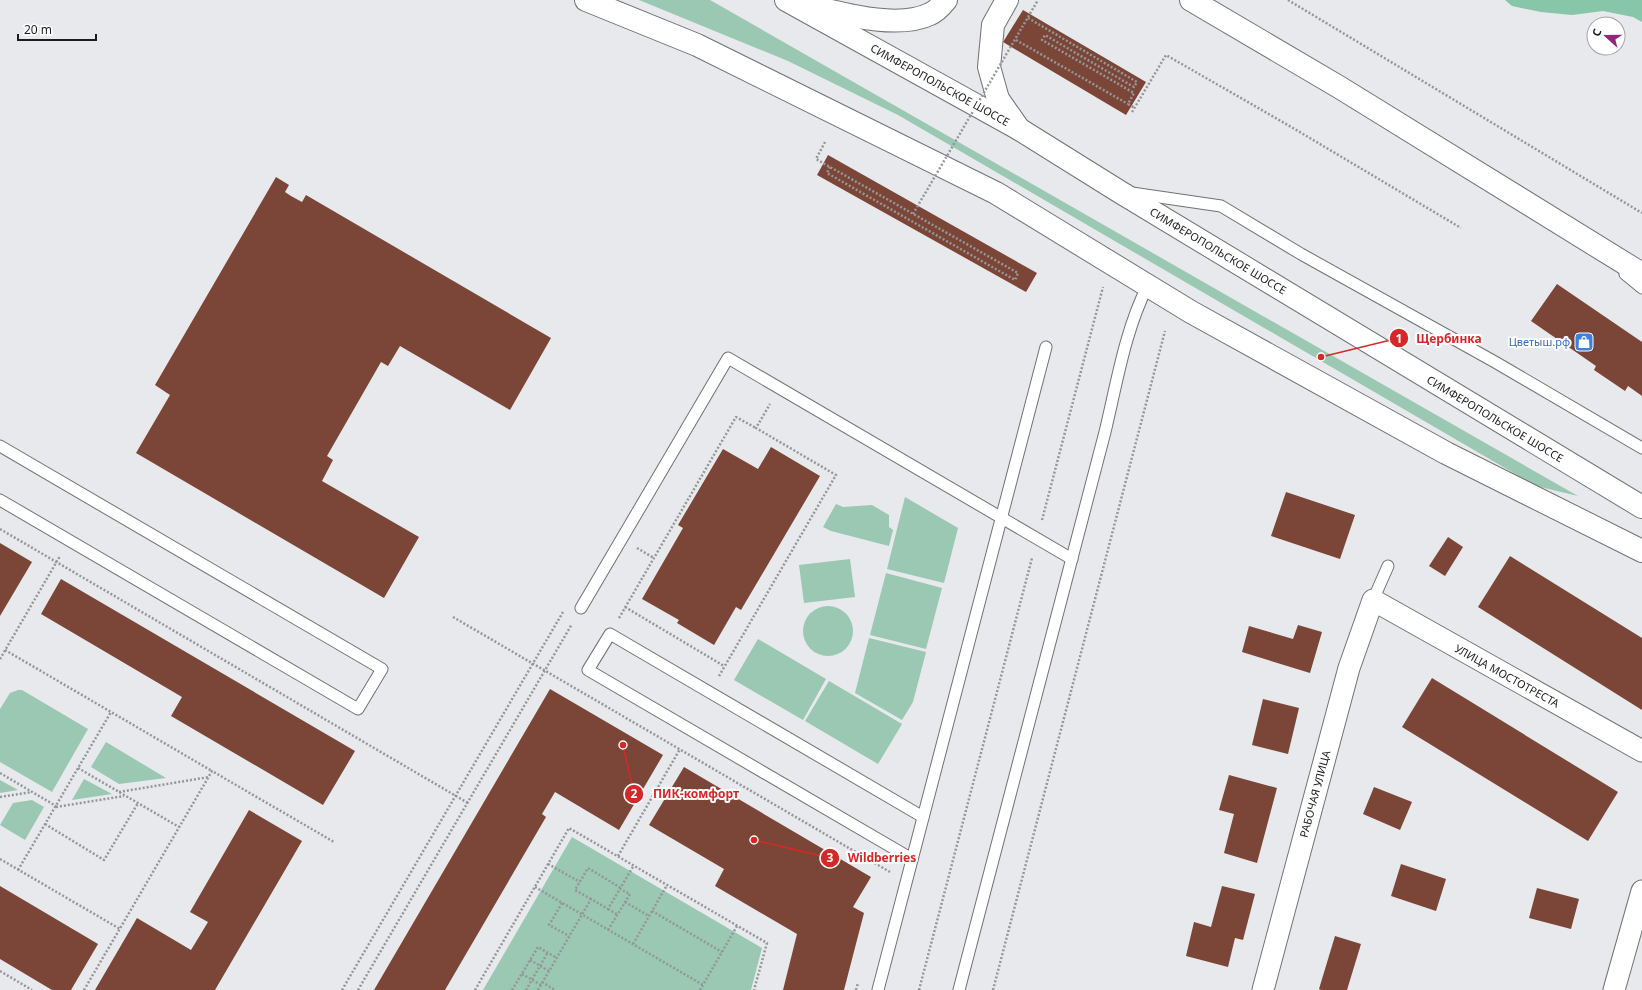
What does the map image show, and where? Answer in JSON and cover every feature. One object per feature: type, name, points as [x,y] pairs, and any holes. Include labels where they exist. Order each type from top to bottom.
[{"type":"main road","points":[[586,0],[697,46],[996,193],[1191,312],[1446,453],[1642,551]]},
{"type":"main road","points":[[788,1],[870,19],[908,21],[931,14],[946,0]]},
{"type":"main road","points":[[1007,0],[993,25],[989,67],[998,99],[1019,129]]},
{"type":"main road","points":[[1191,0],[1339,87],[1581,238],[1642,274]]},
{"type":"main road","name":"СИМФЕРОПОЛЬСКОЕ ШОССЕ","points":[[788,1],[1019,129],[1120,192],[1642,507]]},
{"type":"street","name":"УЛИЦА МОСТОТРЕСТА","points":[[1373,600],[1642,751]]},
{"type":"street","name":"РАБОЧАЯ УЛИЦА","points":[[1263,990],[1349,668],[1373,600]]},
{"type":"street","points":[[1614,990],[1642,891]]},
{"type":"lane","points":[[1120,192],[1220,206],[1302,254],[1495,362],[1642,448]]},
{"type":"lane","points":[[1581,238],[1642,288]]},
{"type":"lane","points":[[959,990],[1072,560],[1127,341],[1137,306],[1148,285]]},
{"type":"lane","points":[[878,990],[1046,347]]},
{"type":"lane","points":[[581,608],[728,358],[1072,560]]},
{"type":"lane","points":[[0,446],[382,669],[358,709],[0,500]]},
{"type":"lane","points":[[1373,600],[1388,566]]},
{"type":"lane","points":[[912,859],[588,670],[610,634],[923,817]]},
{"type":"path","points":[[913,214],[1038,0]]},
{"type":"path","points":[[1288,0],[1642,213]]},
{"type":"path","points":[[1028,18],[1138,82],[1134,87],[1045,35],[1042,40],[1134,93],[1128,104]]},
{"type":"path","points":[[1016,40],[1135,108]]},
{"type":"path","points":[[1132,112],[1166,55],[1293,128],[1461,228]]},
{"type":"path","points":[[825,142],[816,159],[1018,274],[1015,280],[827,173],[830,167]]},
{"type":"path","points":[[919,990],[1104,285]]},
{"type":"path","points":[[993,990],[1165,331]]},
{"type":"path","points":[[756,428],[779,388]]},
{"type":"path","points":[[618,620],[736,417],[836,475],[709,692]]},
{"type":"path","points":[[0,529],[468,803]]},
{"type":"path","points":[[0,659],[69,540]]},
{"type":"path","points":[[625,607],[724,666]]},
{"type":"path","points":[[358,990],[581,608]]},
{"type":"path","points":[[342,990],[564,611]]},
{"type":"path","points":[[453,617],[906,882]]},
{"type":"path","points":[[5,650],[334,842]]},
{"type":"path","points":[[18,870],[111,712]]},
{"type":"path","points":[[618,856],[692,730]]},
{"type":"path","points":[[78,768],[179,828]]},
{"type":"path","points":[[84,990],[212,771]]},
{"type":"path","points":[[0,773],[55,806],[125,795]]},
{"type":"path","points":[[118,792],[209,777]]},
{"type":"path","points":[[0,797],[32,792]]},
{"type":"path","points":[[45,824],[104,860],[138,803]]},
{"type":"path","points":[[475,990],[569,828],[767,943],[754,990]]},
{"type":"path","points":[[0,859],[120,930]]},
{"type":"path","points":[[548,864],[580,882]]},
{"type":"path","points":[[608,909],[634,865]]},
{"type":"path","points":[[608,930],[618,915],[626,902],[630,894],[588,868],[575,890],[618,915]]},
{"type":"path","points":[[633,944],[667,885]]},
{"type":"path","points":[[535,887],[703,985]]},
{"type":"path","points":[[538,990],[591,899]]},
{"type":"path","points":[[626,902],[650,916]]},
{"type":"path","points":[[562,903],[549,925],[569,936]]},
{"type":"path","points":[[652,911],[722,952]]},
{"type":"path","points":[[701,990],[737,926]]},
{"type":"path","points":[[512,990],[538,947],[557,958]]},
{"type":"path","points":[[526,990],[548,952]]},
{"type":"path","points":[[530,960],[549,971]]},
{"type":"path","points":[[0,971],[32,990]]},
{"type":"path","points":[[522,974],[555,990]]},
{"type":"green space","points":[[639,0],[710,0],[1578,496],[1536,486],[898,115],[788,61]]},
{"type":"green space","points":[[1505,0],[1642,0],[1642,22],[1633,17],[1603,11],[1572,15],[1541,12],[1512,6]]},
{"type":"green space","points":[[905,497],[958,528],[944,583],[887,569]]},
{"type":"green space","points":[[836,504],[843,507],[872,505],[889,515],[889,527],[893,530],[889,546],[831,531],[823,527]]},
{"type":"green space","points":[[850,559],[855,597],[804,603],[799,565]]},
{"type":"green space","points":[[886,573],[942,588],[926,649],[870,635]]},
{"type":"green space","points":[[823,606],[833,606],[846,613],[853,626],[853,636],[846,649],[833,656],[823,656],[814,652],[807,645],[803,636],[803,626],[807,617],[814,610]]},
{"type":"green space","points":[[869,638],[926,652],[913,702],[902,720],[855,693]]},
{"type":"green space","points":[[758,639],[826,679],[803,720],[734,680]]},
{"type":"green space","points":[[829,681],[902,724],[878,764],[805,721]]},
{"type":"green space","points":[[22,690],[88,729],[52,792],[0,762],[0,709],[10,693]]},
{"type":"green space","points":[[106,742],[166,778],[119,784],[91,767]]},
{"type":"green space","points":[[84,779],[112,794],[72,800]]},
{"type":"green space","points":[[0,780],[18,790],[0,793]]},
{"type":"green space","points":[[32,800],[44,807],[25,840],[0,825],[13,803]]},
{"type":"green space","points":[[572,837],[762,948],[751,990],[483,990]]},
{"type":"building","points":[[1023,10],[1146,82],[1126,115],[1003,42]]},
{"type":"building","points":[[828,155],[1037,273],[1026,292],[817,175]]},
{"type":"building","points":[[276,177],[289,185],[285,192],[291,196],[302,202],[306,195],[551,338],[510,410],[400,346],[388,366],[381,362],[327,456],[333,460],[322,481],[419,537],[384,598],[136,453],[170,395],[155,385]]},
{"type":"building","points":[[1557,284],[1642,342],[1642,396],[1628,386],[1625,391],[1594,370],[1596,366],[1531,321]]},
{"type":"building","points":[[771,447],[820,476],[741,610],[736,607],[714,645],[677,623],[679,620],[642,599],[683,528],[678,525],[723,449],[758,469]]},
{"type":"building","points":[[1286,492],[1355,515],[1340,559],[1271,536]]},
{"type":"building","points":[[1448,537],[1463,547],[1445,576],[1429,566]]},
{"type":"building","points":[[0,543],[32,562],[0,616]]},
{"type":"building","points":[[1510,556],[1642,638],[1642,710],[1478,607]]},
{"type":"building","points":[[61,579],[355,751],[323,805],[171,716],[182,697],[41,614]]},
{"type":"building","points":[[1298,625],[1322,632],[1310,673],[1242,652],[1249,626],[1293,639]]},
{"type":"building","points":[[1432,678],[1618,792],[1588,841],[1402,727]]},
{"type":"building","points":[[550,689],[663,755],[619,830],[555,792],[542,814],[546,817],[445,990],[374,990]]},
{"type":"building","points":[[1263,699],[1299,708],[1288,754],[1252,745]]},
{"type":"building","points":[[684,767],[871,877],[853,907],[864,913],[844,990],[783,990],[797,934],[715,886],[724,869],[649,825]]},
{"type":"building","points":[[1229,775],[1277,788],[1257,863],[1224,853],[1234,814],[1219,810]]},
{"type":"building","points":[[1374,787],[1412,802],[1400,830],[1363,814]]},
{"type":"building","points":[[249,810],[302,841],[215,990],[95,990],[137,918],[191,950],[208,922],[190,912]]},
{"type":"building","points":[[1401,864],[1446,879],[1436,911],[1391,896]]},
{"type":"building","points":[[0,886],[98,944],[71,990],[52,990],[0,959]]},
{"type":"building","points":[[1222,886],[1255,894],[1243,940],[1235,938],[1228,967],[1186,956],[1194,922],[1211,927]]},
{"type":"building","points":[[1537,888],[1579,899],[1571,929],[1529,918]]},
{"type":"building","points":[[1335,936],[1361,944],[1347,990],[1321,990],[1319,989]]},
{"type":"place","name":"Цветыш.рф","points":[[1584,342]]},
{"type":"place","name":"Щербинка","points":[[1321,357]]},
{"type":"place","name":"ПИК-комфорт","points":[[623,745]]},
{"type":"place","name":"Wildberries","points":[[754,840]]}]
